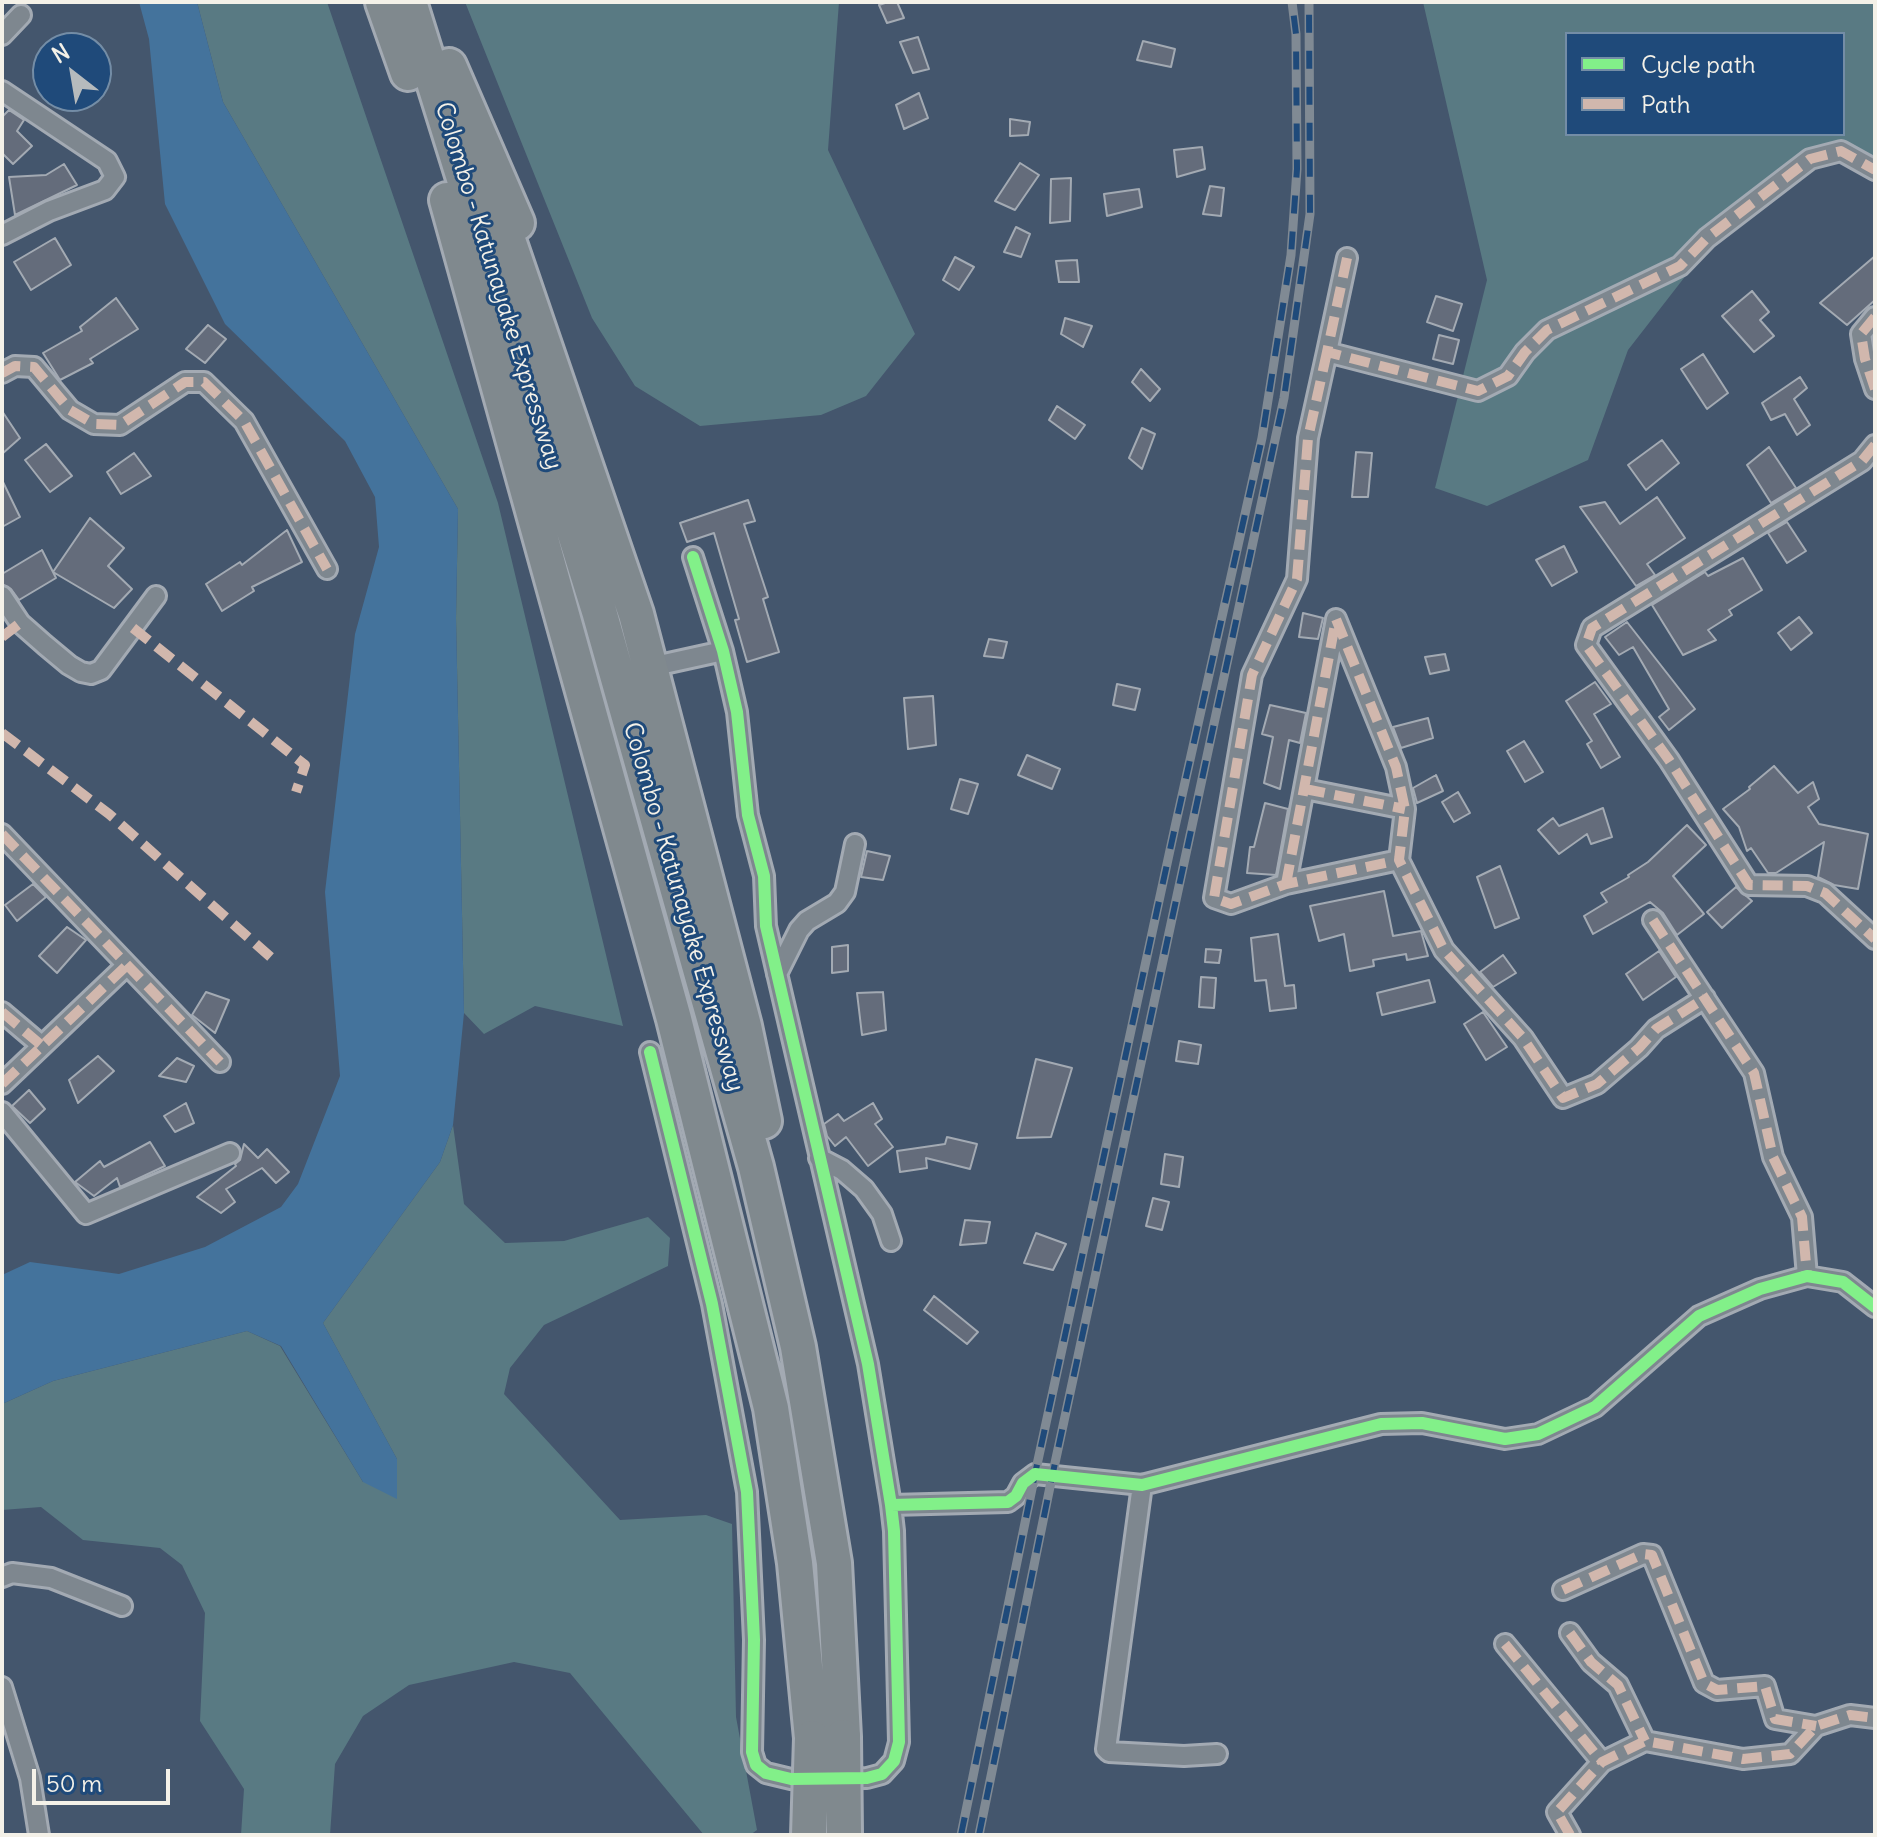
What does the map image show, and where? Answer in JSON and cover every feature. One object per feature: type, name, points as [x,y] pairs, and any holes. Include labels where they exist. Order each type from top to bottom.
[{"type":"highway","name":"Colombo - Katunayake Expressway","points":[[383,2],[430,136],[658,958],[760,1363],[771,1408],[795,1563],[844,1835]]},
{"type":"highway","name":"Colombo - Katunayake Expressway","points":[[409,2],[599,611],[756,1167],[782,1280],[800,1364],[834,1563],[828,1738],[809,1835]]},
{"type":"highway","points":[[420,2],[618,619],[752,1123],[782,1280]]},
{"type":"highway","points":[[420,2],[530,254],[664,664],[722,873],[755,1024],[775,1172]]},
{"type":"highway","points":[[446,59],[636,614],[744,1026],[784,1219],[800,1364]]},
{"type":"street","points":[[2,35],[21,15]]},
{"type":"street","points":[[2,91],[107,161],[115,177],[105,190],[49,211],[2,235]]},
{"type":"street","points":[[1327,352],[1478,391],[1508,376],[1525,352],[1547,330],[1680,266],[1707,238],[1810,159],[1841,151],[1875,170]]},
{"type":"street","points":[[1347,258],[1308,438],[1297,579],[1252,675],[1214,898],[1231,904],[1286,884],[1399,860]]},
{"type":"street","points":[[1875,317],[1861,334],[1875,389]]},
{"type":"street","points":[[2,373],[15,366],[34,367],[70,410],[94,424],[120,425],[185,382],[204,382],[244,421],[327,569]]},
{"type":"street","points":[[1875,445],[1862,461],[1592,628],[1586,645],[1669,760],[1749,885],[1807,886],[1825,893],[1875,939]]},
{"type":"street","points":[[650,1052],[712,1304],[747,1492],[754,1640],[752,1752],[756,1765],[766,1773],[791,1779],[867,1778],[882,1774],[894,1761],[899,1742],[891,1505],[868,1364],[766,926],[764,876],[748,815],[737,712],[723,651],[693,557]]},
{"type":"street","points":[[2,596],[20,623],[45,645],[69,665],[91,674],[101,670],[108,662],[156,596]]},
{"type":"street","points":[[1286,884],[1336,619],[1396,767],[1405,809],[1399,860],[1444,950],[1523,1038],[1563,1098],[1597,1084],[1656,1029],[1705,998]]},
{"type":"street","points":[[664,664],[723,651]]},
{"type":"street","points":[[1305,789],[1405,809]]},
{"type":"street","points":[[2,834],[220,1062]]},
{"type":"street","points":[[777,974],[799,930],[807,921],[837,903],[845,892],[855,844]]},
{"type":"street","points":[[1653,920],[1754,1073],[1773,1157],[1802,1217],[1807,1276]]},
{"type":"street","points":[[2,1084],[126,966]]},
{"type":"street","points":[[2,1012],[41,1045]]},
{"type":"street","points":[[2,1112],[86,1214],[230,1153]]},
{"type":"street","points":[[819,1158],[842,1170],[864,1189],[882,1214],[891,1241]]},
{"type":"street","points":[[891,1505],[1008,1502],[1035,1474],[1142,1485],[1381,1424],[1422,1423],[1505,1439],[1538,1434],[1595,1407],[1699,1316],[1760,1289],[1807,1276],[1843,1282],[1875,1307]]},
{"type":"street","points":[[1142,1485],[1106,1749],[1109,1752],[1184,1756],[1217,1754]]},
{"type":"street","points":[[1563,1590],[1643,1554],[1652,1555],[1704,1683],[1717,1690],[1765,1686],[1775,1719],[1816,1726],[1850,1715],[1875,1718]]},
{"type":"street","points":[[2,1577],[12,1573],[51,1578],[122,1606]]},
{"type":"street","points":[[1570,1633],[1591,1662],[1618,1685],[1645,1741]]},
{"type":"street","points":[[1505,1644],[1602,1762]]},
{"type":"street","points":[[2,1687],[30,1778],[39,1835]]},
{"type":"street","points":[[1570,1835],[1557,1812],[1602,1762],[1645,1741],[1743,1759],[1790,1754],[1816,1726]]},
{"type":"green space","points":[[197,2],[327,2],[498,503],[623,1026],[535,1006],[484,1034],[464,1013],[456,618],[458,509],[223,102]]},
{"type":"green space","points":[[465,2],[839,2],[828,150],[915,334],[866,396],[821,415],[700,426],[635,386],[592,318]]},
{"type":"green space","points":[[1423,2],[1875,2],[1875,164],[1863,156],[1811,164],[1722,229],[1628,350],[1588,460],[1487,506],[1435,488],[1487,280]]},
{"type":"green space","points":[[453,1125],[464,1204],[505,1243],[564,1241],[648,1217],[670,1238],[668,1266],[544,1325],[510,1368],[504,1394],[620,1520],[706,1515],[732,1524],[736,1717],[757,1830],[750,1835],[704,1835],[570,1673],[514,1662],[409,1685],[363,1716],[335,1764],[330,1835],[241,1835],[244,1789],[200,1721],[205,1613],[182,1565],[160,1548],[83,1540],[41,1507],[2,1510],[2,1404],[53,1381],[247,1331],[280,1346],[363,1482],[397,1459],[323,1323],[440,1162]]},
{"type":"water","points":[[139,2],[197,2],[223,102],[458,509],[456,618],[464,1013],[453,1125],[440,1162],[323,1323],[397,1459],[397,1499],[363,1482],[281,1346],[247,1331],[53,1381],[2,1404],[2,1275],[30,1262],[119,1274],[205,1247],[281,1207],[298,1184],[340,1076],[325,892],[355,634],[379,547],[375,497],[345,441],[225,324],[165,204],[149,39]]},
{"type":"building","points":[[897,2],[904,18],[887,23],[879,5]]},
{"type":"building","points":[[918,37],[929,69],[913,73],[900,42]]},
{"type":"building","points":[[1143,41],[1175,49],[1171,67],[1137,60]]},
{"type":"building","points":[[919,93],[928,118],[904,129],[896,105]]},
{"type":"building","points":[[9,110],[24,120],[17,131],[32,146],[13,164],[2,153],[2,117]]},
{"type":"building","points":[[1010,119],[1030,122],[1028,135],[1010,136]]},
{"type":"building","points":[[1202,147],[1205,169],[1177,177],[1174,150]]},
{"type":"building","points":[[1020,163],[1039,175],[1015,210],[995,201]]},
{"type":"building","points":[[64,164],[77,185],[15,215],[9,177],[46,175]]},
{"type":"building","points":[[1071,178],[1070,221],[1050,223],[1051,179]]},
{"type":"building","points":[[1210,186],[1224,188],[1221,216],[1203,214]]},
{"type":"building","points":[[1139,189],[1142,207],[1107,216],[1104,194]]},
{"type":"building","points":[[1016,227],[1030,234],[1021,257],[1004,252]]},
{"type":"building","points":[[55,238],[71,265],[31,290],[14,262]]},
{"type":"building","points":[[1875,256],[1875,300],[1847,325],[1820,303]]},
{"type":"building","points":[[955,257],[974,267],[959,290],[943,280]]},
{"type":"building","points":[[1077,260],[1079,282],[1059,282],[1056,261]]},
{"type":"building","points":[[1752,291],[1769,312],[1760,320],[1774,336],[1754,352],[1722,316]]},
{"type":"building","points":[[1436,296],[1462,304],[1453,331],[1427,322]]},
{"type":"building","points":[[116,298],[138,329],[90,359],[93,363],[60,380],[43,353],[82,331],[80,327]]},
{"type":"building","points":[[1065,318],[1092,326],[1083,347],[1061,334]]},
{"type":"building","points":[[208,325],[226,339],[205,363],[186,349]]},
{"type":"building","points":[[1439,335],[1459,340],[1453,364],[1433,359]]},
{"type":"building","points":[[1703,354],[1728,393],[1707,409],[1681,369]]},
{"type":"building","points":[[1141,369],[1160,389],[1150,401],[1132,382]]},
{"type":"building","points":[[1800,377],[1807,388],[1794,399],[1810,425],[1797,435],[1785,414],[1771,420],[1762,403]]},
{"type":"building","points":[[1057,406],[1085,425],[1075,439],[1049,420]]},
{"type":"building","points":[[2,411],[20,438],[2,454]]},
{"type":"building","points":[[1142,428],[1155,434],[1142,469],[1129,458]]},
{"type":"building","points":[[1662,440],[1679,463],[1646,490],[1628,465]]},
{"type":"building","points":[[46,444],[72,476],[50,492],[25,460]]},
{"type":"building","points":[[1769,447],[1796,488],[1771,503],[1747,465]]},
{"type":"building","points":[[1356,452],[1372,453],[1368,497],[1352,497]]},
{"type":"building","points":[[134,453],[151,476],[121,494],[107,472]]},
{"type":"building","points":[[2,480],[20,517],[2,527]]},
{"type":"building","points":[[1657,497],[1685,538],[1647,564],[1655,575],[1636,586],[1580,507],[1605,502],[1620,524]]},
{"type":"building","points":[[748,500],[755,521],[744,524],[768,597],[763,599],[779,652],[747,662],[735,620],[739,619],[714,533],[687,542],[680,523]]},
{"type":"building","points":[[90,518],[124,548],[108,566],[132,589],[114,608],[53,572]]},
{"type":"building","points":[[1787,522],[1806,551],[1787,563],[1768,533]]},
{"type":"building","points":[[287,530],[302,562],[252,587],[254,591],[222,611],[206,584],[240,562],[242,565]]},
{"type":"building","points":[[1564,546],[1577,572],[1552,586],[1536,560]]},
{"type":"building","points":[[42,550],[56,578],[19,600],[11,589],[2,584],[2,574]]},
{"type":"building","points":[[1743,558],[1762,590],[1729,610],[1732,615],[1708,630],[1716,640],[1683,655],[1652,605],[1705,572],[1708,576]]},
{"type":"building","points":[[1303,613],[1323,618],[1318,639],[1299,637]]},
{"type":"building","points":[[1799,617],[1812,633],[1791,650],[1778,633]]},
{"type":"building","points":[[1627,622],[1695,709],[1669,730],[1659,717],[1669,709],[1633,647],[1619,655],[1605,637]]},
{"type":"building","points":[[989,639],[1007,642],[1003,658],[984,656]]},
{"type":"building","points":[[1445,654],[1449,670],[1430,674],[1425,657]]},
{"type":"building","points":[[1595,682],[1611,704],[1594,714],[1620,757],[1601,768],[1587,744],[1592,741],[1566,701]]},
{"type":"building","points":[[1117,684],[1140,689],[1135,710],[1113,705]]},
{"type":"building","points":[[933,696],[936,745],[908,749],[904,698]]},
{"type":"building","points":[[1270,705],[1306,713],[1300,743],[1289,740],[1280,789],[1264,783],[1273,737],[1262,734]]},
{"type":"building","points":[[1428,718],[1433,738],[1401,748],[1393,727]]},
{"type":"building","points":[[1524,741],[1543,772],[1525,782],[1507,751]]},
{"type":"building","points":[[1027,755],[1060,769],[1052,789],[1018,775]]},
{"type":"building","points":[[1774,766],[1798,793],[1813,782],[1819,799],[1808,807],[1819,824],[1868,834],[1858,889],[1834,885],[1818,877],[1824,842],[1776,873],[1768,873],[1751,848],[1747,851],[1739,827],[1723,809]]},
{"type":"building","points":[[1436,775],[1443,791],[1417,803],[1413,788]]},
{"type":"building","points":[[960,779],[978,784],[968,814],[951,809]]},
{"type":"building","points":[[1458,792],[1470,813],[1454,822],[1442,802]]},
{"type":"building","points":[[1265,803],[1288,809],[1276,875],[1247,873],[1250,847],[1254,847]]},
{"type":"building","points":[[1603,808],[1612,837],[1591,844],[1587,834],[1559,854],[1538,830],[1553,818],[1559,826]]},
{"type":"building","points":[[1687,825],[1706,845],[1673,876],[1704,914],[1677,935],[1663,913],[1650,902],[1593,934],[1584,916],[1607,902],[1601,893],[1648,862]]},
{"type":"building","points":[[867,851],[890,856],[883,880],[861,877]]},
{"type":"building","points":[[1500,866],[1519,918],[1495,928],[1477,877]]},
{"type":"building","points":[[33,884],[46,897],[17,921],[5,905]]},
{"type":"building","points":[[1736,887],[1752,901],[1722,928],[1707,912]]},
{"type":"building","points":[[1384,891],[1393,936],[1421,931],[1428,956],[1407,960],[1406,954],[1373,960],[1374,966],[1350,971],[1344,934],[1319,941],[1310,906]]},
{"type":"building","points":[[67,927],[86,940],[57,973],[39,956]]},
{"type":"building","points":[[1278,934],[1285,986],[1294,985],[1296,1008],[1270,1011],[1266,980],[1255,981],[1251,938]]},
{"type":"building","points":[[848,945],[848,971],[832,973],[832,947]]},
{"type":"building","points":[[1206,949],[1221,950],[1219,963],[1205,962]]},
{"type":"building","points":[[1659,951],[1676,977],[1643,1000],[1626,974]]},
{"type":"building","points":[[1503,955],[1516,973],[1493,987],[1480,972]]},
{"type":"building","points":[[1201,977],[1216,978],[1214,1008],[1199,1007]]},
{"type":"building","points":[[1429,980],[1435,1002],[1382,1015],[1377,993]]},
{"type":"building","points":[[206,992],[229,1000],[215,1033],[192,1015]]},
{"type":"building","points":[[883,992],[886,1030],[862,1035],[857,993]]},
{"type":"building","points":[[1483,1012],[1507,1047],[1486,1060],[1464,1024]]},
{"type":"building","points":[[1179,1041],[1201,1045],[1198,1064],[1176,1061]]},
{"type":"building","points":[[98,1056],[114,1071],[78,1103],[69,1080]]},
{"type":"building","points":[[177,1058],[194,1066],[186,1082],[159,1076]]},
{"type":"building","points":[[1036,1059],[1072,1068],[1051,1137],[1017,1138]]},
{"type":"building","points":[[29,1090],[45,1109],[30,1123],[12,1106]]},
{"type":"building","points":[[186,1103],[194,1123],[175,1132],[164,1116]]},
{"type":"building","points":[[873,1103],[882,1119],[875,1124],[893,1147],[868,1166],[846,1137],[835,1146],[827,1136],[824,1124],[838,1114],[844,1121]]},
{"type":"building","points":[[947,1137],[977,1144],[970,1169],[926,1158],[927,1168],[900,1172],[897,1151],[945,1144]]},
{"type":"building","points":[[150,1142],[165,1166],[120,1187],[117,1178],[94,1196],[75,1182],[100,1161],[104,1167]]},
{"type":"building","points":[[244,1144],[258,1158],[267,1149],[289,1172],[276,1183],[262,1168],[226,1189],[235,1202],[221,1213],[197,1197],[236,1166]]},
{"type":"building","points":[[1165,1154],[1183,1157],[1179,1187],[1161,1184]]},
{"type":"building","points":[[1153,1198],[1169,1202],[1162,1230],[1146,1226]]},
{"type":"building","points":[[965,1220],[990,1222],[986,1243],[960,1245]]},
{"type":"building","points":[[1036,1233],[1066,1244],[1053,1270],[1024,1263]]},
{"type":"building","points":[[934,1296],[978,1332],[967,1344],[924,1310]]},
{"type":"railway","points":[[961,1835],[1035,1474],[1262,438],[1291,255],[1297,169],[1296,34],[1292,2]]},
{"type":"railway","points":[[979,1835],[1052,1477],[1284,398],[1310,214],[1309,2]]},
{"type":"marked path","points":[[1347,258],[1327,352],[1478,391],[1508,376],[1525,352],[1547,330],[1680,266],[1707,238],[1810,159],[1841,151],[1875,170]]},
{"type":"marked path","points":[[1875,317],[1861,334],[1875,389]]},
{"type":"marked path","points":[[1327,352],[1308,438],[1297,579],[1252,675],[1214,898],[1231,904],[1286,884],[1399,860]]},
{"type":"marked path","points":[[2,373],[15,366],[34,367],[70,410],[94,424],[120,425],[185,382],[204,382],[244,421],[327,569]]},
{"type":"marked path","points":[[1875,445],[1862,461],[1592,628],[1586,645],[1669,760],[1749,885],[1807,886],[1825,893],[1875,939]]},
{"type":"marked path","points":[[1286,884],[1336,619],[1396,767],[1405,809],[1399,860],[1444,950],[1523,1038],[1563,1098],[1597,1084],[1656,1029],[1705,998]]},
{"type":"marked path","points":[[2,637],[20,623]]},
{"type":"marked path","points":[[133,628],[305,765],[296,792]]},
{"type":"marked path","points":[[2,733],[109,814],[275,961]]},
{"type":"marked path","points":[[1305,789],[1405,809]]},
{"type":"marked path","points":[[2,834],[220,1062]]},
{"type":"marked path","points":[[1653,920],[1754,1073],[1773,1157],[1802,1217],[1807,1276]]},
{"type":"marked path","points":[[2,1084],[126,966]]},
{"type":"marked path","points":[[2,1012],[41,1045]]},
{"type":"marked path","points":[[1563,1590],[1643,1554],[1652,1555],[1704,1683],[1717,1690],[1765,1686],[1775,1719],[1816,1726]]},
{"type":"marked path","points":[[1570,1633],[1591,1662],[1618,1685],[1645,1741]]},
{"type":"marked path","points":[[1505,1644],[1602,1762]]},
{"type":"marked path","points":[[1570,1835],[1557,1812],[1602,1762],[1645,1741],[1743,1759],[1790,1754],[1816,1726],[1850,1715],[1875,1718]]},
{"type":"cycle path","points":[[650,1052],[712,1304],[747,1492],[754,1640],[752,1752],[756,1765],[766,1773],[791,1779],[867,1778],[882,1774],[894,1761],[899,1742],[891,1505],[868,1364],[766,926],[764,876],[748,815],[737,712],[723,651],[693,557]]},
{"type":"cycle path","points":[[891,1505],[1008,1502],[1035,1474],[1142,1485],[1381,1424],[1422,1423],[1505,1439],[1538,1434],[1595,1407],[1699,1316],[1760,1289],[1807,1276],[1843,1282],[1875,1307]]}]
